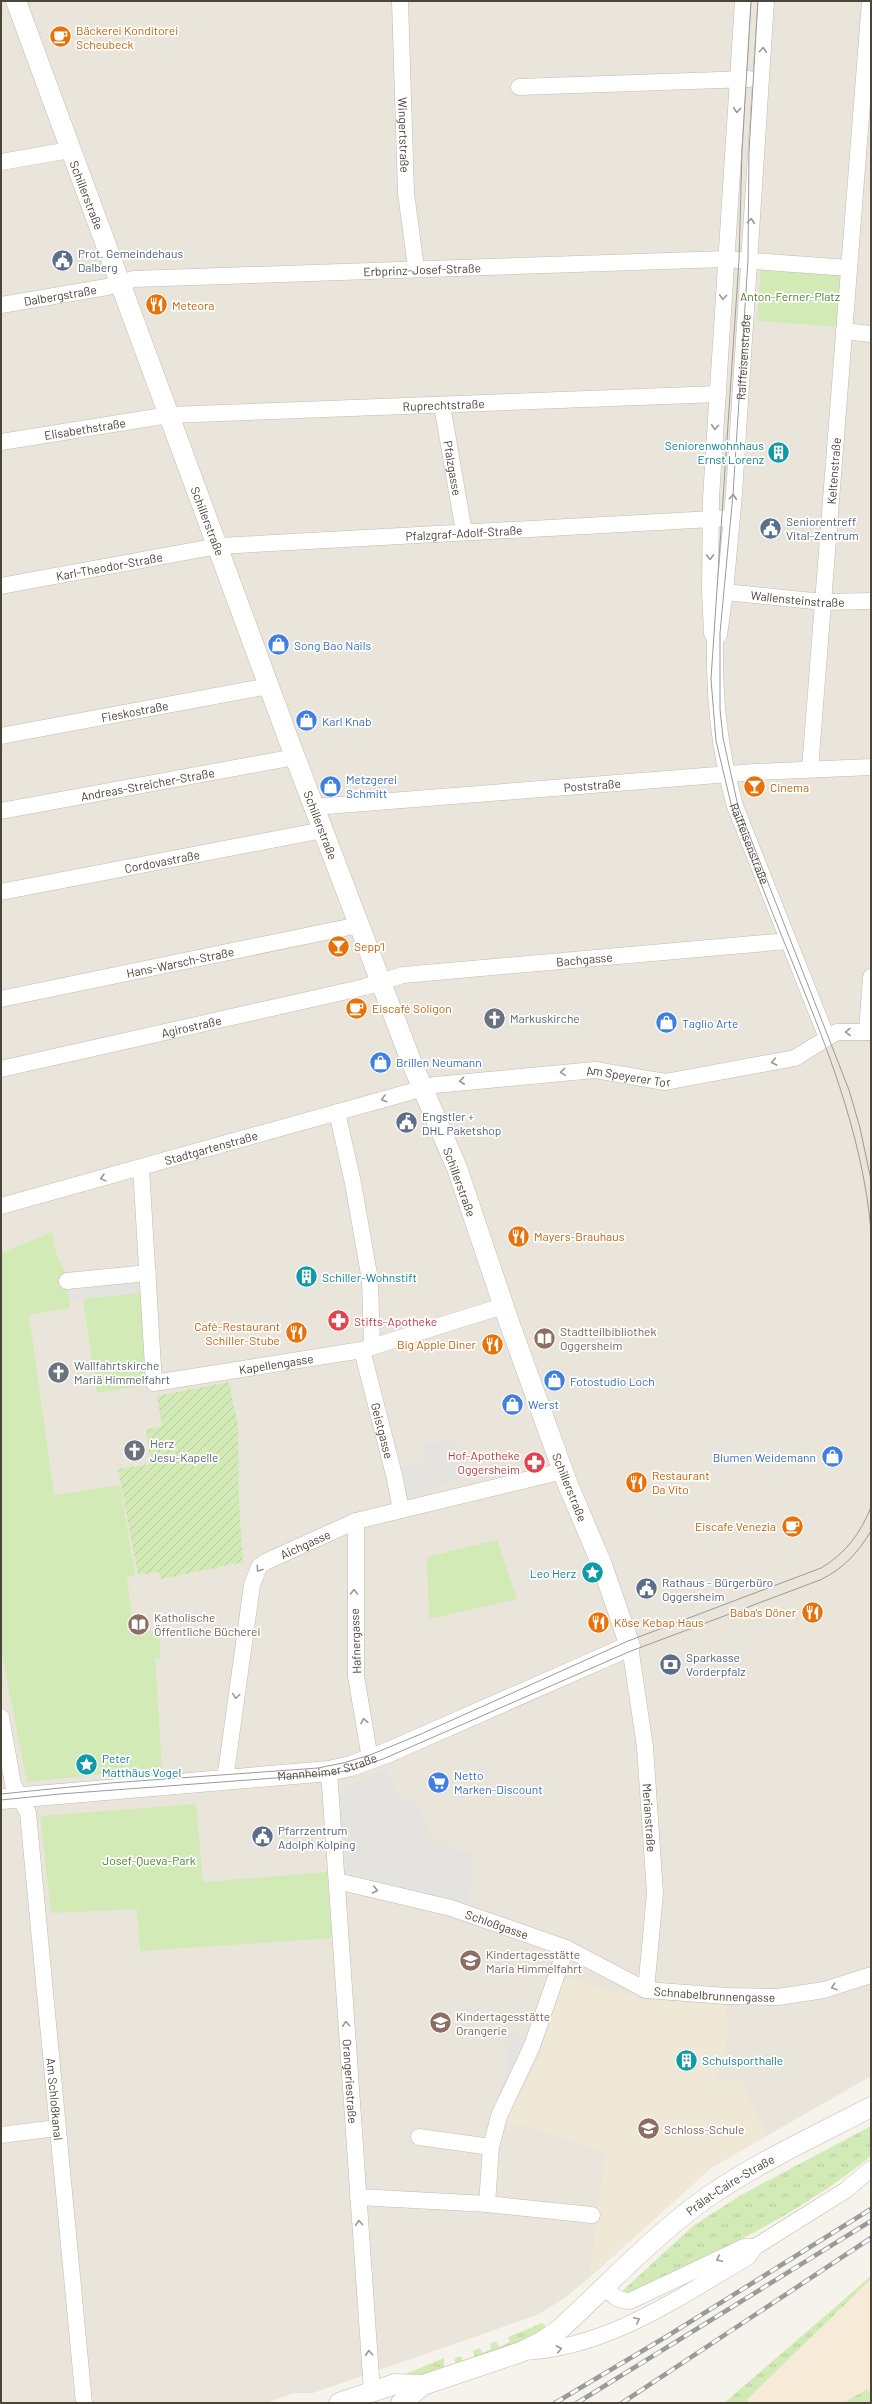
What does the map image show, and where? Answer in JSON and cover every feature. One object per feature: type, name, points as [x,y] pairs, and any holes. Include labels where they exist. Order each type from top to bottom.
[{"type":"street","name":"Schillerstraße","points":[[16,1],[218,546],[294,757],[314,807],[316,831],[373,984],[422,1088],[457,1168],[503,1306],[563,1471],[602,1565],[630,1646]]},
{"type":"street","name":"Wingertstraße","points":[[400,1],[406,193],[416,268]]},
{"type":"street","name":"Raiffeisenstraße","points":[[743,1],[710,519],[720,633],[716,639],[716,710],[726,775],[735,806],[827,1038]]},
{"type":"street","name":"Raiffeisenstraße","points":[[717,591],[731,518],[766,1]]},
{"type":"street","name":"Keltenstraße","points":[[810,770],[849,268],[866,126],[870,1]]},
{"type":"street","points":[[519,87],[739,79],[761,80]]},
{"type":"street","points":[[1,162],[70,150]]},
{"type":"street","name":"Erbprinz-Josef-Straße","points":[[120,283],[134,279],[416,268],[726,259],[749,260]]},
{"type":"street","points":[[749,260],[849,268]]},
{"type":"street","name":"Dalbergstraße","points":[[1,305],[120,283]]},
{"type":"street","points":[[844,331],[871,334]]},
{"type":"street","name":"Ruprechtstraße","points":[[169,415],[718,394]]},
{"type":"street","name":"Pfalzgasse","points":[[442,405],[464,532]]},
{"type":"street","name":"Elisabethstraße","points":[[1,442],[169,415]]},
{"type":"street","name":"Pfalzgraf-Adolf-Straße","points":[[218,546],[731,518]]},
{"type":"street","name":"Karl-Theodor-Straße","points":[[1,586],[218,546]]},
{"type":"street","name":"Wallensteinstraße","points":[[717,591],[823,602],[871,601]]},
{"type":"street","name":"Fieskostraße","points":[[1,736],[269,686]]},
{"type":"street","name":"Andreas-Streicher-Straße","points":[[1,811],[294,757]]},
{"type":"street","name":"Poststraße","points":[[314,807],[726,775],[871,767]]},
{"type":"street","name":"Cordovastraße","points":[[1,892],[316,831]]},
{"type":"street","name":"Hans-Warsch-Straße","points":[[1,999],[352,927]]},
{"type":"street","name":"Bachgasse","points":[[373,984],[403,975],[788,941]]},
{"type":"street","points":[[869,1032],[871,977]]},
{"type":"street","name":"Agirostraße","points":[[1,1069],[373,984]]},
{"type":"street","name":"Am Speyerer Tor","points":[[422,1088],[449,1083],[595,1070],[665,1082],[795,1058],[837,1032],[869,1032]]},
{"type":"street","name":"Stadtgartenstraße","points":[[1,1206],[422,1088]]},
{"type":"street","name":"Geistgasse","points":[[337,1112],[353,1183],[370,1280],[367,1348],[401,1510]]},
{"type":"street","name":"Kapellengasse","points":[[141,1168],[154,1383],[367,1348],[503,1306]]},
{"type":"street","points":[[67,1282],[148,1273]]},
{"type":"street","name":"Aichgasse","points":[[225,1780],[255,1575],[265,1562],[356,1521],[563,1471]]},
{"type":"street","name":"Hafnergasse","points":[[356,1521],[356,1676],[370,1759]]},
{"type":"street","name":"Mannheimer Straße","points":[[10,1798],[329,1771],[370,1759],[630,1646]]},
{"type":"street","name":"Merianstraße","points":[[630,1646],[635,1670],[645,1747],[655,1893],[646,1990]]},
{"type":"street","name":"Am Schloßkanal","points":[[1,1717],[13,1784],[10,1798],[28,1813],[57,2128],[76,2300],[84,2403]]},
{"type":"street","name":"Orangeriestraße","points":[[329,1771],[373,2397]]},
{"type":"street","name":"Schloßgasse","points":[[337,1881],[451,1908],[566,1948]]},
{"type":"street","points":[[487,2204],[491,2147],[499,2116],[532,2046],[566,1948]]},
{"type":"street","name":"Schnabelbrunnengasse","points":[[566,1948],[646,1990],[726,1996],[778,1997],[824,1990],[871,1975]]},
{"type":"street","name":"Prälat-Caire-Straße","points":[[339,2403],[373,2397],[395,2384],[423,2385],[521,2352],[543,2341],[560,2329],[683,2215],[711,2195],[749,2172],[871,2107]]},
{"type":"street","points":[[1,2134],[57,2128]]},
{"type":"street","points":[[419,2137],[491,2147]]},
{"type":"street","name":"Prälat-Caire-Straße","points":[[521,2352],[566,2347],[637,2321],[748,2257],[755,2247],[846,2190],[871,2169]]},
{"type":"street","points":[[358,2197],[487,2204],[592,2215]]},
{"type":"street","name":"Prälat-Caire-Straße","points":[[605,2287],[616,2298],[622,2301],[630,2301],[744,2247],[755,2247]]},
{"type":"street","name":"Prälat-Caire-Straße","points":[[401,2403],[423,2385]]},
{"type":"shaded area","points":[[1,1],[871,1],[871,2076],[711,2168],[589,2278],[563,2299],[537,2315],[313,2393],[294,2393],[266,2403],[1,2403]]},
{"type":"shaded area","points":[[148,1273],[149,1292],[69,1300],[67,1281]]},
{"type":"shaded area","points":[[457,1440],[463,1480],[425,1488],[426,1499],[407,1503],[403,1467],[425,1462],[422,1445]]},
{"type":"shaded area","points":[[385,1769],[401,1802],[412,1797],[434,1843],[444,1842],[447,1849],[474,1854],[466,1907],[347,1872],[336,1792]]},
{"type":"shaded area","name":"Schloss-Schule","points":[[562,1977],[640,1999],[726,2005],[729,2032],[716,2081],[741,2079],[767,2136],[711,2168],[589,2278],[606,2151],[506,2121],[541,2054]]},
{"type":"shaded area","points":[[505,2031],[530,2037],[502,2101],[498,2099],[508,2065]]},
{"type":"shaded area","points":[[871,2279],[871,2397],[866,2389],[843,2403],[748,2403],[747,2401]]},
{"type":"green space","name":"Anton-Ferner-Platz","points":[[761,266],[844,273],[840,327],[757,321]]},
{"type":"green space","points":[[52,1232],[56,1254],[66,1273],[70,1308],[29,1315],[54,1495],[120,1485],[135,1576],[127,1577],[134,1633],[160,1630],[160,1659],[155,1659],[162,1768],[27,1782],[1,1649],[1,1253]]},
{"type":"green space","points":[[149,1292],[154,1383],[97,1393],[83,1299]]},
{"type":"green space","points":[[229,1382],[238,1426],[239,1504],[243,1562],[161,1579],[158,1572],[138,1575],[118,1469],[151,1464],[146,1429],[162,1427],[157,1396]]},
{"type":"green space","points":[[497,1540],[517,1599],[429,1619],[427,1557]]},
{"type":"green space","name":"Josef-Queva-Park","points":[[196,1804],[203,1882],[327,1872],[332,1938],[140,1951],[137,1909],[51,1913],[40,1816]]},
{"type":"green space","points":[[871,2126],[871,2156],[843,2178],[784,2216],[753,2233],[625,2294],[618,2295],[693,2226],[741,2195]]},
{"type":"green space","points":[[871,2276],[871,2279],[747,2400],[748,2403],[724,2403]]},
{"type":"green space","points":[[542,2323],[545,2325],[545,2328],[525,2341],[460,2365],[455,2364],[455,2358],[461,2356],[463,2361],[475,2356],[473,2351],[480,2348],[482,2353],[491,2349],[490,2344],[496,2341],[499,2347],[510,2342],[508,2337]]},
{"type":"green space","points":[[444,2358],[444,2370],[400,2380],[398,2377]]},
{"type":"green space","points":[[867,2389],[871,2397],[871,2403],[843,2403]]},
{"type":"tram line","points":[[751,1],[742,151],[739,260],[711,679],[716,741],[732,808],[840,1086],[859,1157],[871,1230]]},
{"type":"tram line","points":[[758,1],[749,151],[748,260],[733,494],[720,633],[720,709],[723,738],[738,806],[849,1090],[860,1128],[871,1180]]},
{"type":"tram line","points":[[1,1794],[110,1783],[318,1768],[343,1763],[370,1755],[421,1734],[628,1641],[821,1568],[838,1556],[851,1542],[862,1526],[871,1507]]},
{"type":"tram line","points":[[1,1800],[60,1794],[329,1774],[354,1769],[383,1759],[631,1651],[820,1580],[836,1571],[849,1560],[871,1531]]},
{"type":"railway","points":[[555,2403],[669,2335],[871,2209]]},
{"type":"railway","points":[[577,2403],[871,2221]]},
{"type":"railway","points":[[622,2403],[871,2238]]},
{"type":"place","name":"Bäckerei Konditorei Scheubeck","points":[[61,37]]},
{"type":"place","name":"Prot. Gemeindehaus Dalberg","points":[[63,260]]},
{"type":"place","name":"Meteora","points":[[157,305]]},
{"type":"place","name":"Seniorenwohnhaus Ernst Lorenz","points":[[779,452]]},
{"type":"place","name":"Seniorentreff Vital-Zentrum","points":[[770,528]]},
{"type":"place","name":"Song Bao Nails","points":[[278,645]]},
{"type":"place","name":"Karl Knab","points":[[307,721]]},
{"type":"place","name":"Metzgerei Schmitt","points":[[331,786]]},
{"type":"place","name":"Cinema","points":[[755,787]]},
{"type":"place","name":"Sepp'l","points":[[339,946]]},
{"type":"place","name":"Eiscafé Soligon","points":[[357,1008]]},
{"type":"place","name":"Markuskirche","points":[[494,1018]]},
{"type":"place","name":"Taglio Arte","points":[[666,1023]]},
{"type":"place","name":"Brillen Neumann","points":[[381,1062]]},
{"type":"place","name":"Engstler + DHL Paketshop","points":[[406,1123]]},
{"type":"place","name":"Mayers-Brauhaus","points":[[518,1236]]},
{"type":"place","name":"Schiller-Wohnstift","points":[[307,1277]]},
{"type":"place","name":"Stifts-Apotheke","points":[[338,1321]]},
{"type":"place","name":"Café-Restaurant Schiller-Stube","points":[[296,1333]]},
{"type":"place","name":"Stadtteilbibliothek Oggersheim","points":[[544,1338]]},
{"type":"place","name":"Big Apple Diner","points":[[492,1344]]},
{"type":"place","name":"Wallfahrtskirche Mariä Himmelfahrt","points":[[59,1372]]},
{"type":"place","name":"Fotostudio Loch","points":[[554,1381]]},
{"type":"place","name":"Werst","points":[[513,1404]]},
{"type":"place","name":"Herz Jesu-Kapelle","points":[[134,1450]]},
{"type":"place","name":"Blumen Weidemann","points":[[832,1457]]},
{"type":"place","name":"Hof-Apotheke Oggersheim","points":[[535,1462]]},
{"type":"place","name":"Restaurant Da Vito","points":[[637,1482]]},
{"type":"place","name":"Eiscafe Venezia","points":[[792,1526]]},
{"type":"place","name":"Leo Herz","points":[[592,1573]]},
{"type":"place","name":"Rathaus - Bürgerbüro Oggersheim","points":[[647,1589]]},
{"type":"place","name":"Baba's Döner","points":[[812,1612]]},
{"type":"place","name":"Köse Kebap Haus","points":[[598,1622]]},
{"type":"place","name":"Katholische Öffentliche Bücherei","points":[[138,1624]]},
{"type":"place","name":"Sparkasse Vorderpfalz","points":[[671,1664]]},
{"type":"place","name":"Peter Matthäus Vogel","points":[[87,1765]]},
{"type":"place","name":"Netto Marken-Discount","points":[[438,1782]]},
{"type":"place","name":"Pfarrzentrum Adolph Kolping","points":[[263,1837]]},
{"type":"place","name":"Kindertagesstätte Maria Himmelfahrt","points":[[471,1961]]},
{"type":"place","name":"Kindertagesstätte Orangerie","points":[[440,2023]]},
{"type":"place","name":"Schulsporthalle","points":[[686,2060]]},
{"type":"place","name":"Schloss-Schule","points":[[648,2129]]}]
